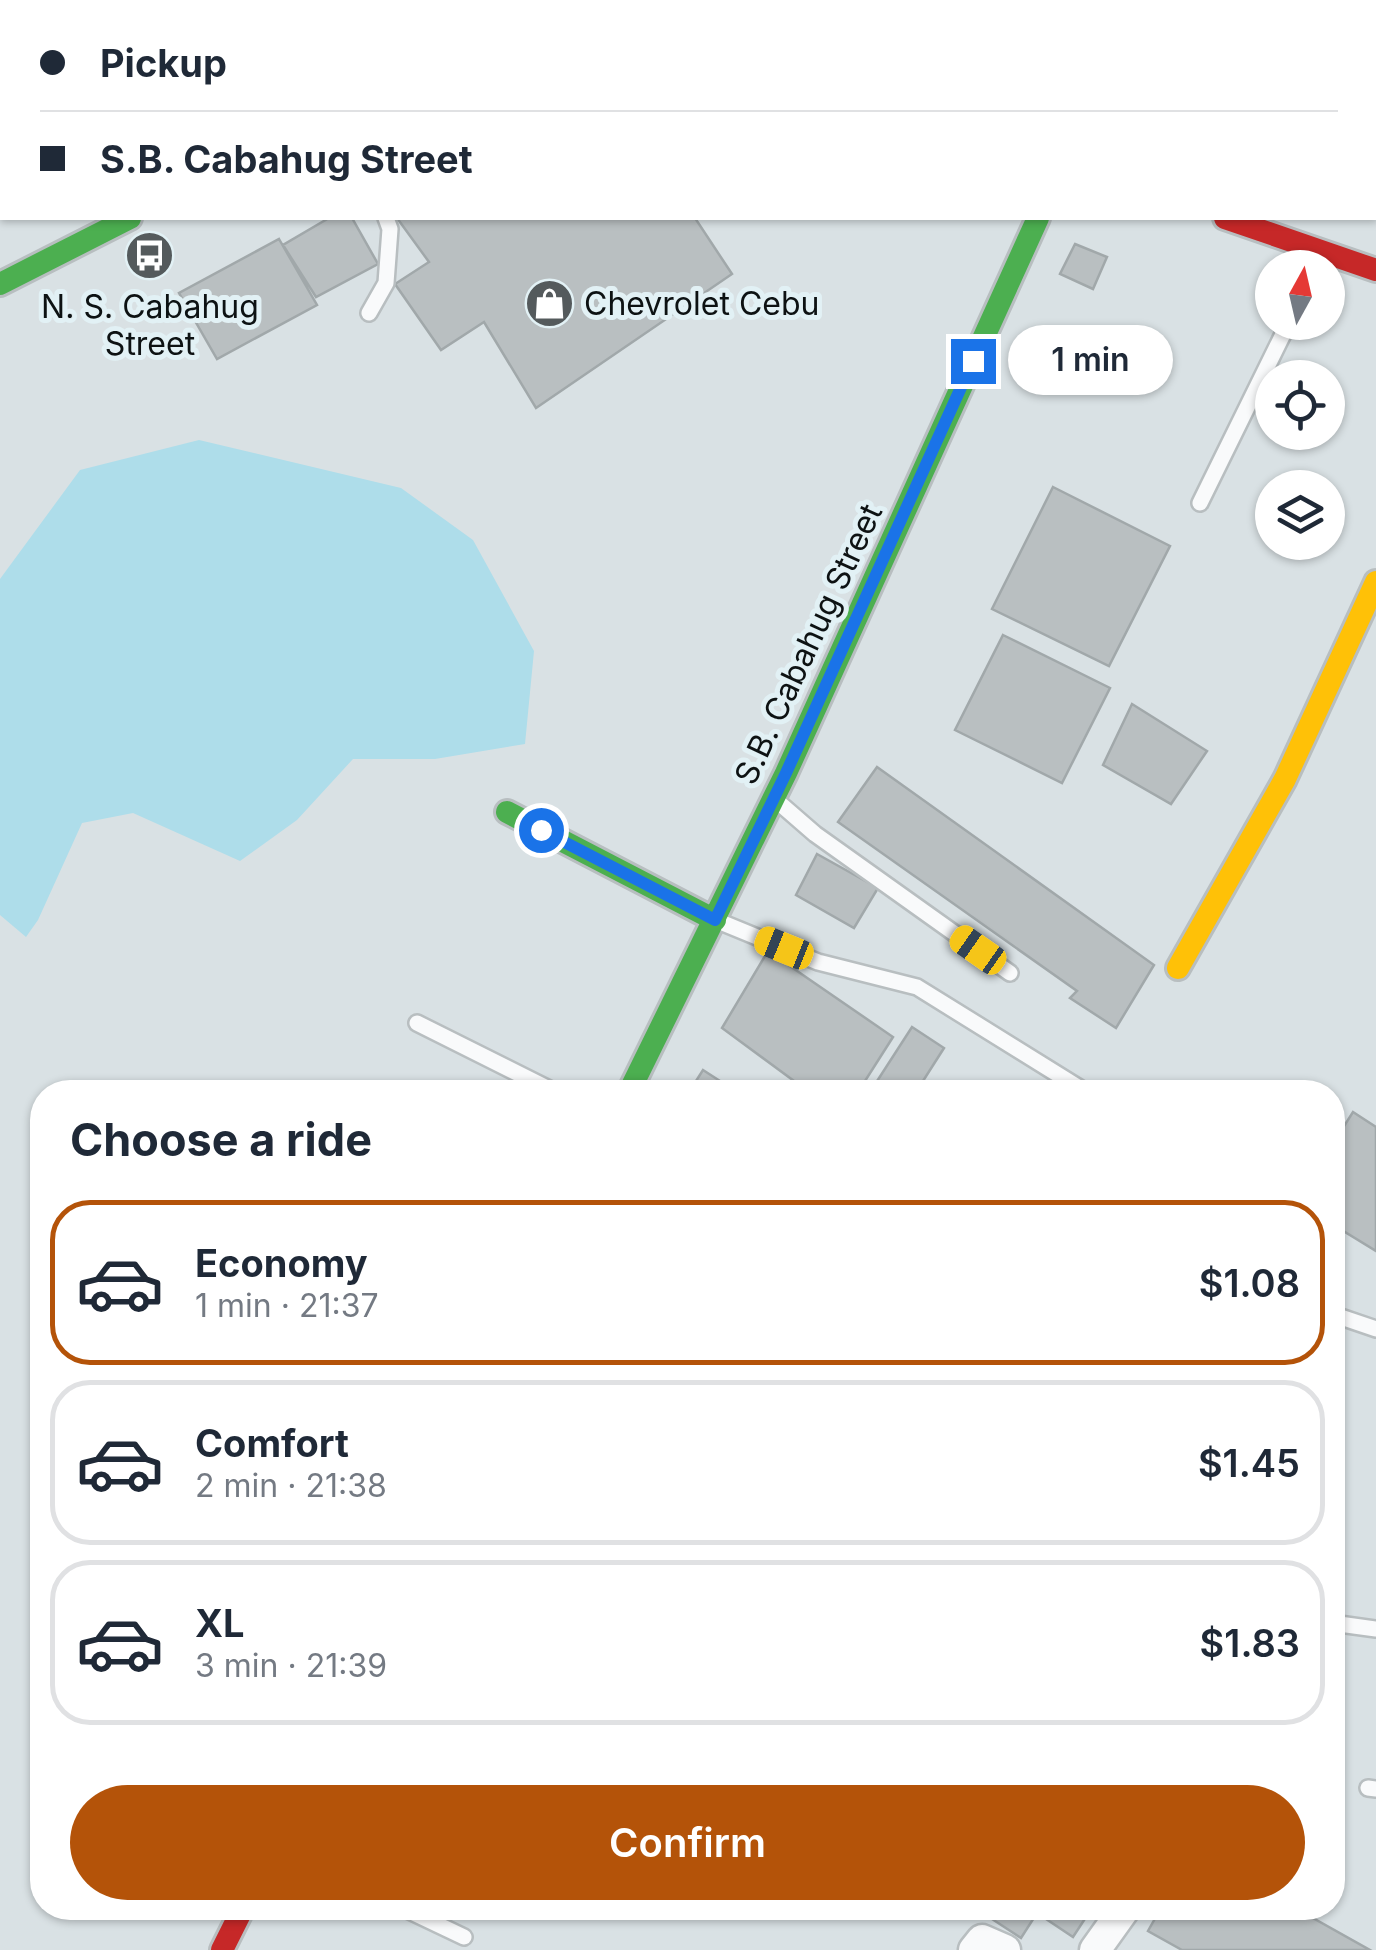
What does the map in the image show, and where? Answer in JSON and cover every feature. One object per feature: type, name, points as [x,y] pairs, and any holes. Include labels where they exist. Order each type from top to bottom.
[{"type":"street","points":[[0,284],[126,220]]},
{"type":"street","name":"S.B. Cabahug Street","points":[[635,1080],[774,798],[1037,220]]},
{"type":"street","points":[[1230,220],[1297,250]]},
{"type":"street","points":[[1345,264],[1376,270]]},
{"type":"street","points":[[1178,968],[1285,779],[1376,582]]},
{"type":"street","points":[[508,812],[715,920]]},
{"type":"street","points":[[222,1950],[238,1920]]},
{"type":"street","points":[[1095,1950],[1116,1920]]},
{"type":"street","points":[[974,1950],[982,1940],[1005,1950]]},
{"type":"lane","points":[[369,313],[386,283],[390,230],[387,220]]},
{"type":"lane","points":[[1200,503],[1280,340]]},
{"type":"lane","points":[[774,798],[815,834],[1010,974]]},
{"type":"lane","points":[[715,920],[818,962],[917,987],[1067,1080]]},
{"type":"lane","points":[[417,1023],[531,1080]]},
{"type":"lane","points":[[1345,1320],[1376,1329]]},
{"type":"lane","points":[[1345,1625],[1376,1629]]},
{"type":"lane","points":[[428,1920],[464,1937]]},
{"type":"shaded area","points":[[199,440],[401,488],[473,540],[534,651],[525,744],[435,759],[353,759],[297,820],[240,861],[133,813],[82,823],[38,920],[26,937],[0,915],[0,579],[80,470]]},
{"type":"building","points":[[326,220],[353,220],[378,264],[316,297],[283,245]]},
{"type":"building","name":"Chevrolet Cebu","points":[[398,220],[696,220],[732,274],[536,408],[484,322],[441,350],[395,284],[429,262]]},
{"type":"building","points":[[279,239],[317,305],[217,359],[179,293]]},
{"type":"building","points":[[1075,244],[1107,257],[1093,289],[1060,274]]},
{"type":"building","points":[[1053,487],[1170,546],[1109,666],[992,609]]},
{"type":"building","points":[[1003,635],[1110,688],[1062,783],[955,730]]},
{"type":"building","points":[[1132,704],[1207,751],[1171,804],[1103,765]]},
{"type":"building","points":[[877,767],[1154,965],[1116,1028],[1070,998],[1077,991],[838,822]]},
{"type":"building","points":[[817,854],[878,888],[854,928],[796,895]]},
{"type":"building","points":[[768,951],[893,1037],[866,1080],[793,1080],[722,1028]]},
{"type":"building","points":[[912,1027],[944,1048],[924,1080],[878,1080]]},
{"type":"building","points":[[703,1070],[718,1080],[697,1080]]},
{"type":"building","points":[[1353,1112],[1376,1127],[1376,1251],[1345,1232],[1345,1125]]},
{"type":"building","points":[[994,1920],[1033,1920],[1021,1938]]},
{"type":"building","points":[[1048,1920],[1084,1920],[1073,1937]]},
{"type":"building","points":[[1154,1920],[1316,1920],[1370,1950],[1182,1950],[1148,1931]]},
{"type":"traffic: fast","points":[[0,284],[126,220]]},
{"type":"traffic: fast","points":[[635,1080],[786,773],[1037,220]]},
{"type":"traffic: fast","points":[[507,812],[715,920]]},
{"type":"traffic: slow","points":[[1178,968],[1285,779],[1376,582]]},
{"type":"traffic: jam","points":[[1231,220],[1376,270]]},
{"type":"traffic: jam","points":[[222,1950],[237,1920]]},
{"type":"place","name":"N. S. Cabahug Street","points":[[150,256]]},
{"type":"place","name":"Chevrolet Cebu","points":[[549,303]]},
{"type":"route","points":[[541,830],[715,920],[973,361]]}]
